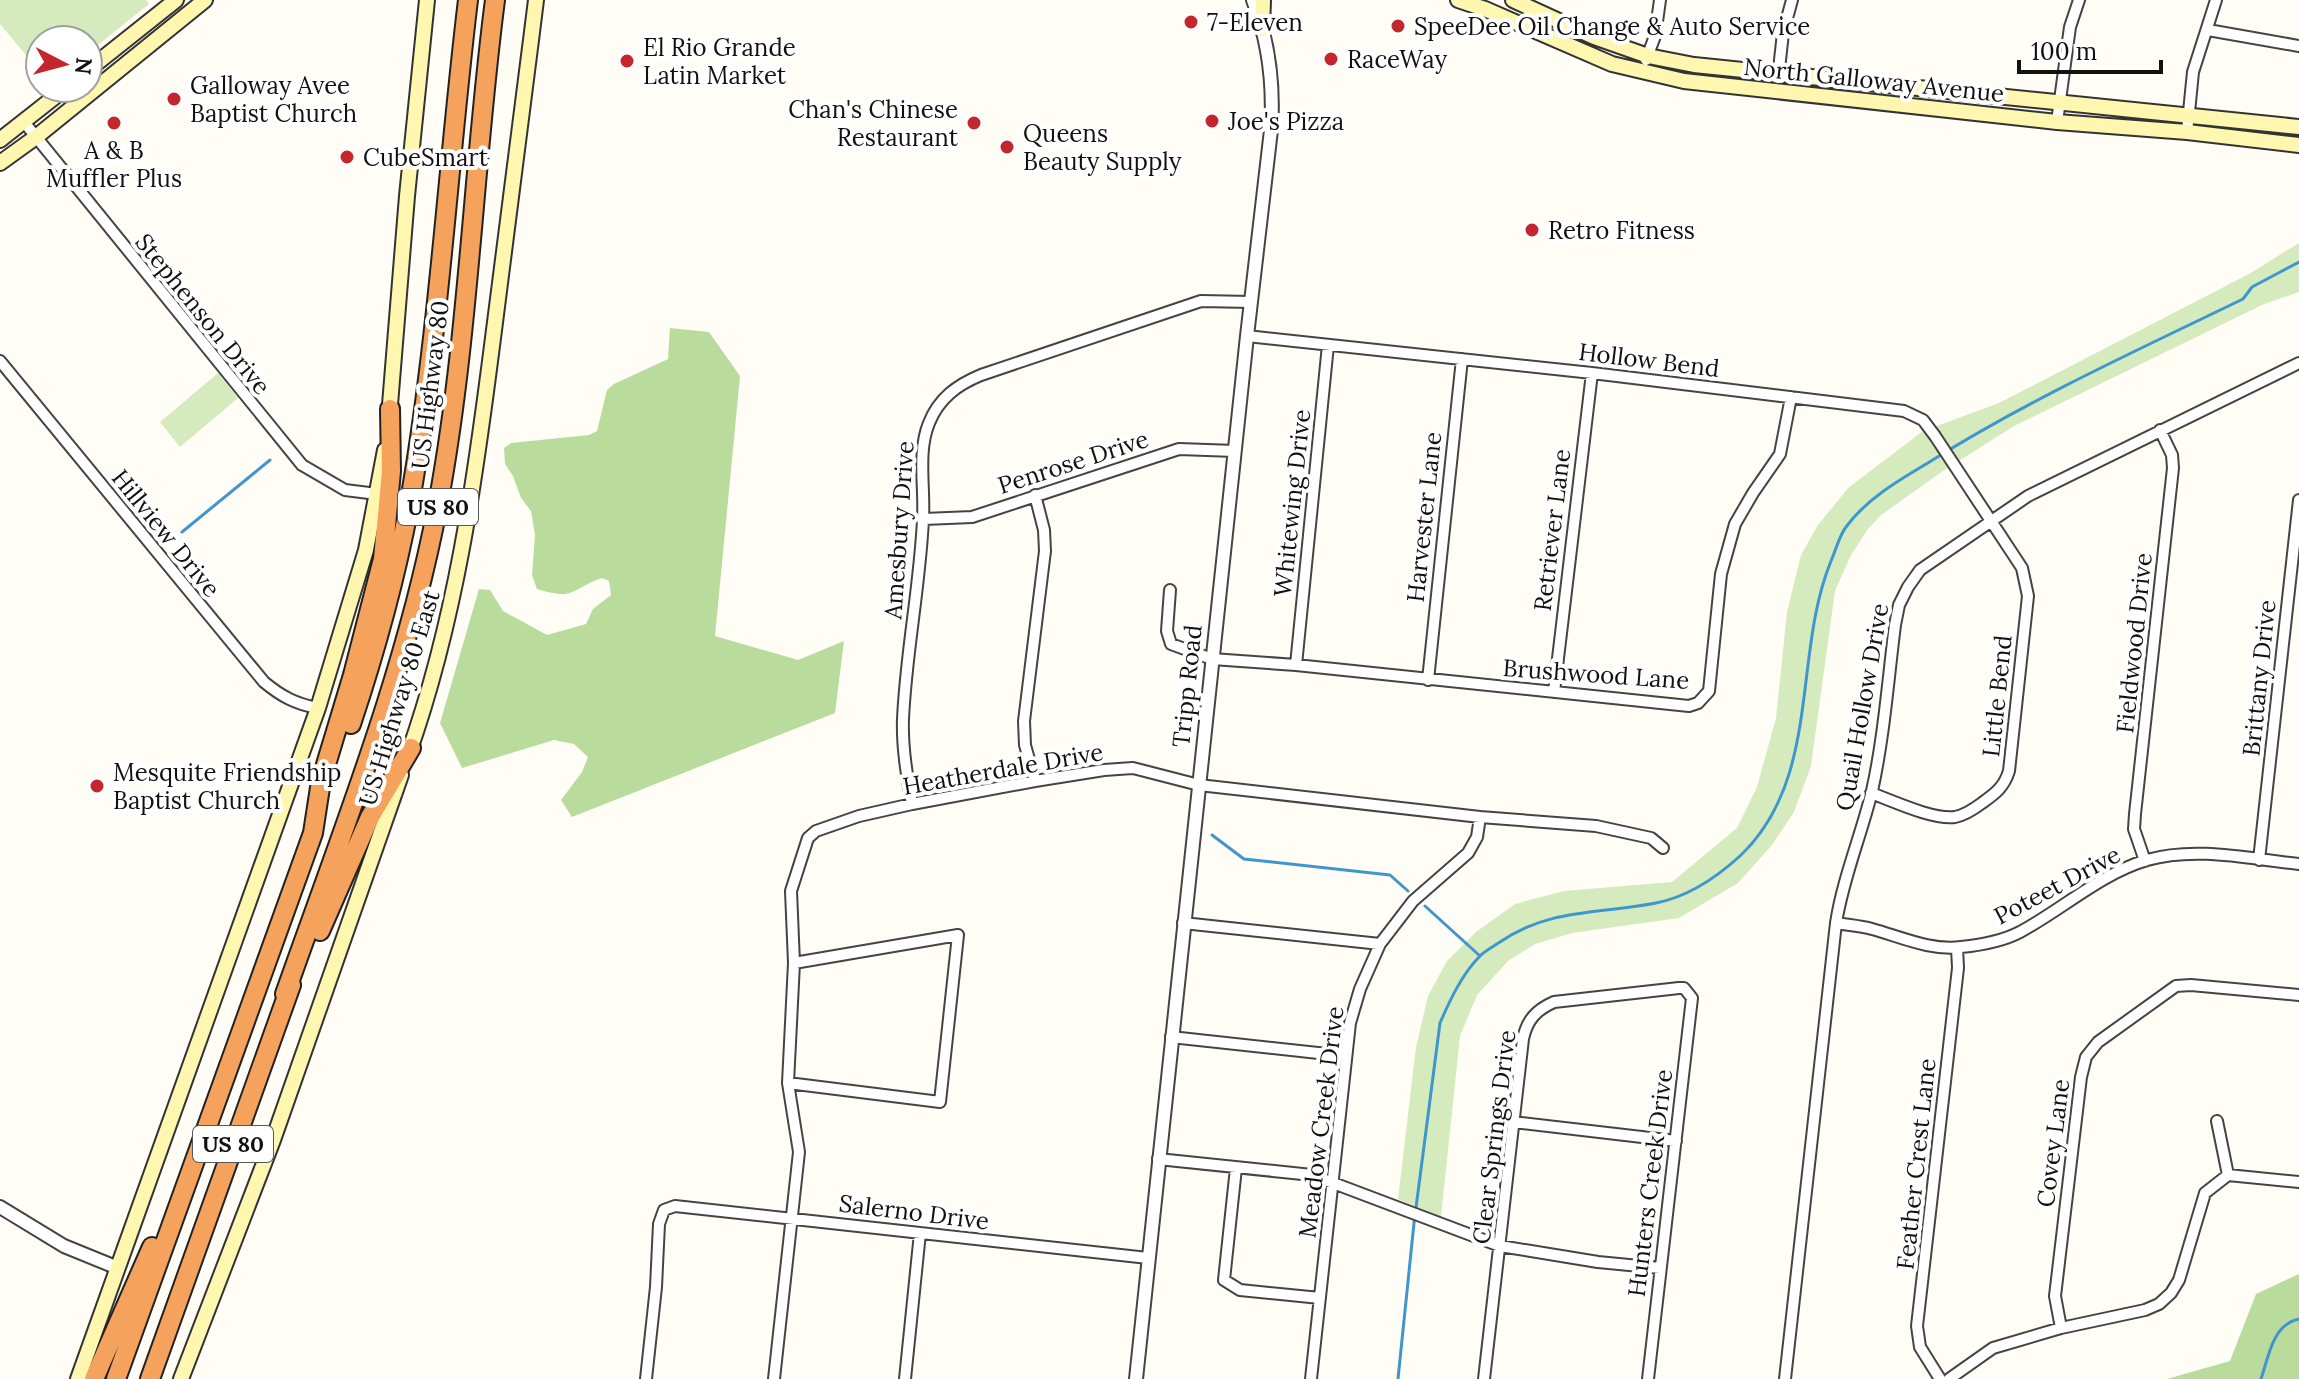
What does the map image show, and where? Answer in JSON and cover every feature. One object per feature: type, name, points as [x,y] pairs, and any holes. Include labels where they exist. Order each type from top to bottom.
[{"type":"highway","name":"US Highway 80","points":[[313,833],[375,649],[410,498],[428,377],[468,0]]},
{"type":"highway","name":"US Highway 80","points":[[285,994],[390,691],[417,598],[438,505],[454,406],[495,0]]},
{"type":"highway","points":[[313,833],[321,781],[383,559],[391,471],[390,409]]},
{"type":"highway","points":[[285,994],[315,942],[370,817],[411,748]]},
{"type":"highway","name":"US 80","points":[[116,1379],[313,833]]},
{"type":"highway","name":"US 80","points":[[150,1379],[285,994]]},
{"type":"highway","points":[[94,1379],[165,1218],[186,1185]]},
{"type":"highway","points":[[164,1379],[175,1339],[181,1294]]},
{"type":"main road","points":[[104,57],[176,0]]},
{"type":"main road","points":[[6,159],[205,0]]},
{"type":"main road","points":[[78,1379],[318,708],[366,550],[390,409],[427,0]]},
{"type":"main road","name":"US Highway 80 East","points":[[181,1379],[273,1140],[411,748],[455,594],[472,495],[536,0]]},
{"type":"main road","points":[[1262,29],[1263,0]]},
{"type":"main road","name":"North Galloway Avenue","points":[[1458,0],[1583,53],[1640,72],[1684,81],[2299,145]]},
{"type":"main road","points":[[1517,23],[1519,3]]},
{"type":"main road","name":"North Galloway Avenue","points":[[1519,3],[1594,37],[1648,56],[1694,65],[2299,127]]},
{"type":"main road","points":[[0,140],[46,104]]},
{"type":"street","name":"Tripp Road","points":[[1136,1379],[1273,106],[1268,53],[1253,0]]},
{"type":"street","points":[[1640,72],[1655,36],[1660,0]]},
{"type":"street","points":[[1777,92],[1783,33],[1792,0]]},
{"type":"street","points":[[2057,122],[2070,27],[2079,0]]},
{"type":"street","points":[[2187,132],[2193,72],[2216,0]]},
{"type":"street","points":[[2208,30],[2299,46]]},
{"type":"street","name":"Stephenson Drive","points":[[24,122],[302,465],[345,490],[377,494]]},
{"type":"street","points":[[0,140],[6,159]]},
{"type":"street","name":"Amesbury Drive","points":[[912,804],[904,759],[903,720],[924,519],[923,442],[929,422],[948,392],[981,375],[1201,301],[1251,302]]},
{"type":"street","name":"Hollow Bend","points":[[1247,336],[1904,411],[1923,420],[1992,521]]},
{"type":"street","name":"Whitewing Drive","points":[[1296,665],[1328,345]]},
{"type":"street","name":"Harvester Lane","points":[[1428,680],[1462,359]]},
{"type":"street","name":"Hillview Drive","points":[[0,361],[264,682],[298,705],[318,708]]},
{"type":"street","name":"Quail Hollow Drive","points":[[1785,1379],[1836,923],[1842,889],[1871,793],[1881,745],[1899,605],[1908,587],[1920,570],[2051,483],[2299,364]]},
{"type":"street","name":"Retriever Lane","points":[[1554,692],[1592,373]]},
{"type":"street","name":"Brushwood Lane","points":[[1170,590],[1167,631],[1171,644],[1212,659],[1689,706],[1704,698],[1709,691],[1721,574],[1735,524],[1780,454],[1791,397]]},
{"type":"street","name":"Fieldwood Drive","points":[[2145,861],[2134,829],[2135,814],[2173,468],[2172,455],[2160,430]]},
{"type":"street","name":"Penrose Drive","points":[[924,519],[972,517],[1167,452],[1203,448],[1235,451]]},
{"type":"street","points":[[1035,495],[1044,530],[1045,551],[1024,721],[1025,745],[1035,781]]},
{"type":"street","name":"Brittany Drive","points":[[2259,860],[2299,500]]},
{"type":"street","name":"Little Bend","points":[[1871,793],[1938,816],[1954,817],[1970,812],[2005,784],[2028,596],[2022,568],[1992,521]]},
{"type":"street","name":"Heatherdale Drive","points":[[774,1379],[799,1152],[788,1083],[794,963],[791,891],[808,838],[816,831],[859,816],[912,804],[1035,781],[1133,768],[1199,785],[1480,817],[1596,826],[1651,838],[1663,848]]},
{"type":"street","name":"Meadow Creek Drive","points":[[1311,1379],[1350,1023],[1360,989],[1380,944],[1413,901],[1468,853],[1477,837],[1480,817]]},
{"type":"street","name":"Poteet Drive","points":[[1836,923],[1871,929],[1921,944],[1957,948],[1988,943],[2019,932],[2084,889],[2145,861],[2172,854],[2211,854],[2299,864]]},
{"type":"street","points":[[1183,923],[1380,944]]},
{"type":"street","points":[[788,1083],[940,1102],[958,935],[794,963]]},
{"type":"street","name":"Feather Crest Lane","points":[[1940,1379],[1920,1347],[1917,1326],[1957,980],[1957,948]]},
{"type":"street","name":"Covey Lane","points":[[2061,1328],[2055,1296],[2086,1057],[2098,1042],[2176,986],[2299,995]]},
{"type":"street","name":"Clear Springs Drive","points":[[1484,1379],[1524,1034],[1530,1018],[1554,1002],[1679,988],[1689,992]]},
{"type":"street","name":"Hunters Creek Drive","points":[[1648,1379],[1692,998],[1689,992]]},
{"type":"street","points":[[1171,1037],[1346,1056]]},
{"type":"street","points":[[2217,1121],[2228,1175]]},
{"type":"street","points":[[1513,1122],[1676,1141]]},
{"type":"street","points":[[1158,1159],[1294,1172],[1333,1183],[1500,1246],[1598,1262],[1660,1268]]},
{"type":"street","points":[[1236,1168],[1224,1280],[1240,1290],[1320,1298]]},
{"type":"street","points":[[1949,1379],[1993,1348],[2159,1304],[2179,1280],[2205,1193],[2228,1175],[2299,1182]]},
{"type":"street","name":"Salerno Drive","points":[[646,1379],[659,1224],[664,1210],[675,1206],[1148,1258]]},
{"type":"street","points":[[0,1207],[64,1246],[118,1268]]},
{"type":"street","points":[[905,1379],[920,1233]]},
{"type":"green space","points":[[0,0],[146,0],[149,4],[104,40],[104,24],[24,24],[24,53],[0,24]]},
{"type":"green space","points":[[2299,243],[2299,292],[2264,304],[2014,426],[1881,515],[1851,555],[1835,591],[1811,766],[1794,812],[1772,845],[1738,883],[1679,918],[1572,933],[1535,944],[1508,961],[1477,995],[1460,1036],[1441,1217],[1398,1199],[1416,1047],[1428,996],[1447,961],[1476,932],[1515,904],[1564,891],[1672,882],[1737,828],[1757,787],[1776,718],[1787,612],[1801,555],[1818,525],[1848,488],[1923,431],[1999,403],[2249,274]]},
{"type":"green space","points":[[670,328],[709,332],[740,376],[715,636],[798,660],[844,641],[835,713],[572,817],[561,800],[582,772],[588,757],[574,744],[554,740],[462,768],[440,723],[479,589],[490,590],[503,611],[547,635],[586,624],[593,609],[611,595],[609,581],[602,578],[566,594],[537,589],[532,575],[535,535],[531,511],[521,498],[505,464],[504,448],[511,443],[589,435],[597,431],[607,390],[668,359]]},
{"type":"green space","points":[[218,373],[238,398],[180,447],[160,422]]},
{"type":"green space","points":[[2299,1274],[2299,1379],[2167,1379],[2230,1361],[2256,1294]]},
{"type":"waterway","points":[[1398,1379],[1440,1023],[1457,988],[1474,963],[1500,942],[1537,923],[1576,914],[1656,903],[1679,896],[1711,879],[1740,856],[1766,825],[1783,790],[1795,753],[1819,598],[1839,539],[1854,517],[1874,498],[1969,438],[2085,376],[2243,299],[2252,287],[2299,262]]},
{"type":"waterway","points":[[182,532],[270,460]]},
{"type":"waterway","points":[[1212,835],[1244,859],[1390,875],[1408,891]]},
{"type":"waterway","points":[[1425,906],[1480,956]]},
{"type":"waterway","points":[[2261,1379],[2277,1335],[2290,1322],[2299,1319]]},
{"type":"place","name":"7-Eleven","points":[[1191,22]]},
{"type":"place","name":"SpeeDee Oil Change & Auto Service","points":[[1398,26]]},
{"type":"place","name":"RaceWay","points":[[1331,59]]},
{"type":"place","name":"El Rio Grande Latin Market","points":[[627,61]]},
{"type":"place","name":"Galloway Avee Baptist Church","points":[[174,99]]},
{"type":"place","name":"Joe's Pizza","points":[[1212,121]]},
{"type":"place","name":"A & B Muffler Plus","points":[[114,123]]},
{"type":"place","name":"Chan's Chinese Restaurant","points":[[974,123]]},
{"type":"place","name":"Queens Beauty Supply","points":[[1007,147]]},
{"type":"place","name":"CubeSmart","points":[[347,157]]},
{"type":"place","name":"Retro Fitness","points":[[1532,230]]},
{"type":"place","name":"Mesquite Friendship Baptist Church","points":[[97,786]]}]
